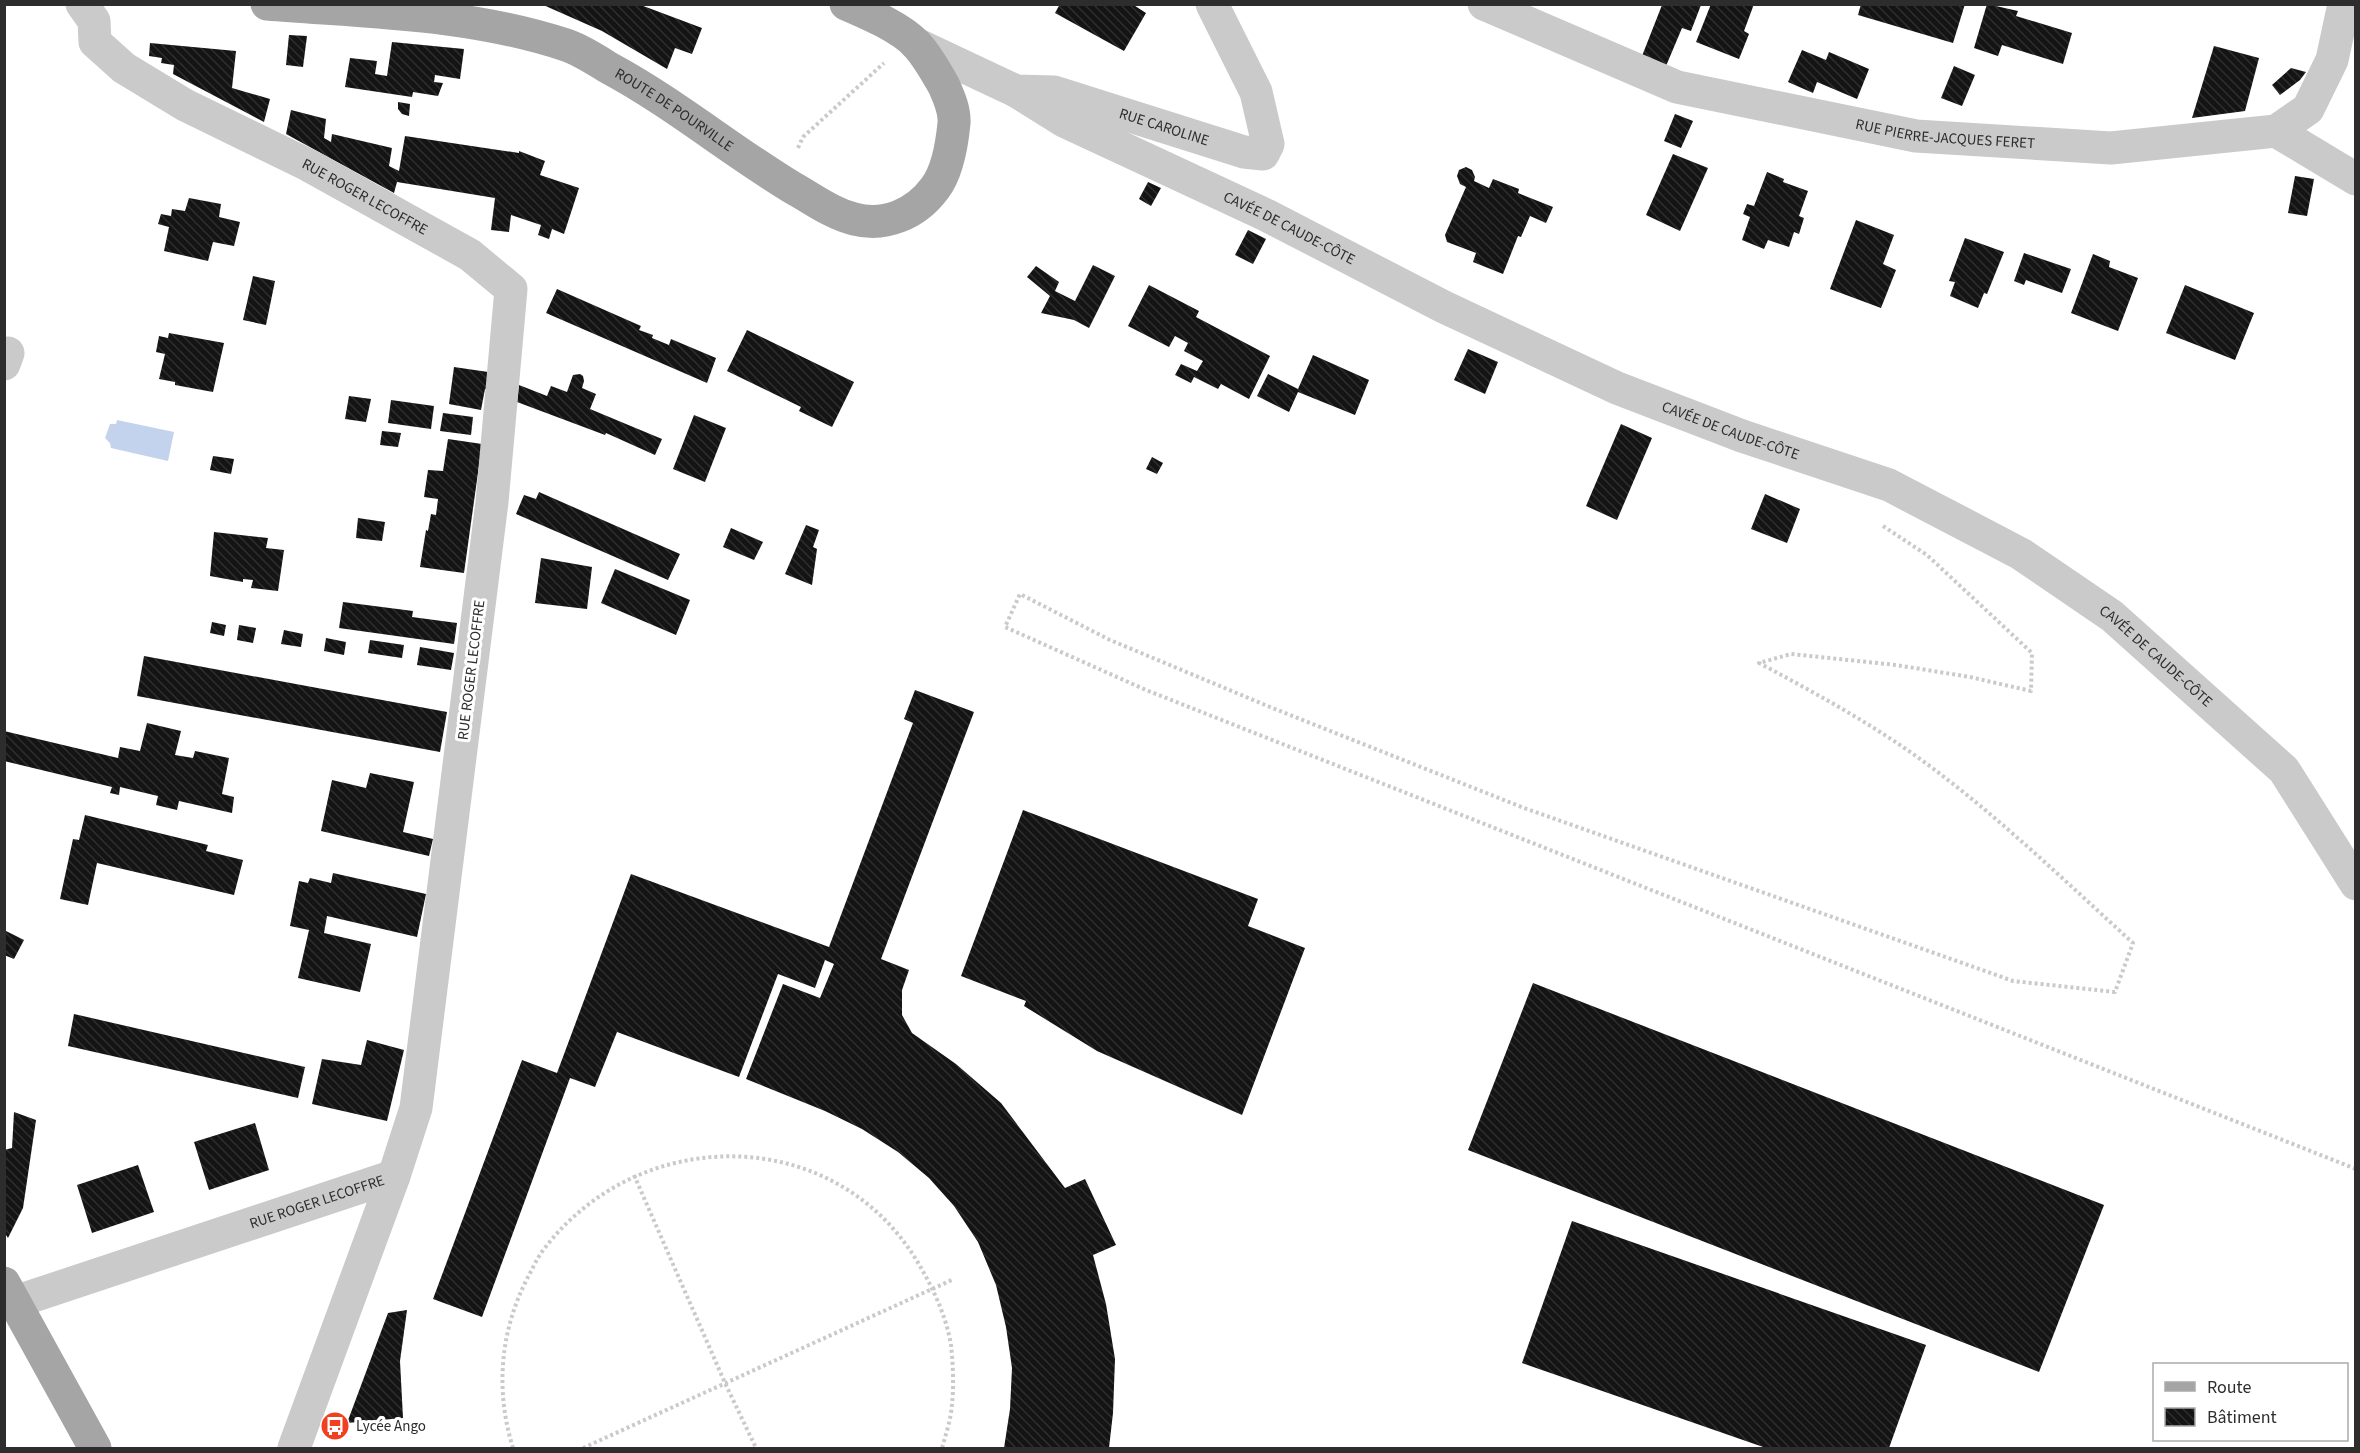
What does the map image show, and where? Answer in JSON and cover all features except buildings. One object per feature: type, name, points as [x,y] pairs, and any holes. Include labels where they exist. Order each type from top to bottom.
[{"type":"main road","name":"ROUTE DE POURVILLE","points":[[267,4],[443,18],[508,28],[569,46],[638,84],[759,167],[826,208],[854,219],[877,222],[897,219],[918,205],[936,188],[952,142],[955,117],[947,92],[925,56]]},
{"type":"main road","points":[[846,4],[885,22],[925,56]]},
{"type":"main road","points":[[10,1292],[95,1449]]},
{"type":"street","name":"RUE ROGER LECOFFRE","points":[[10,1292],[394,1176],[416,1108],[492,502],[511,289],[470,255],[308,165],[185,105],[124,68],[95,42],[94,21],[82,4]]},
{"type":"street","name":"RUE CAROLINE","points":[[925,56],[1016,91],[1054,92],[1244,152],[1263,154],[1268,144],[1256,92],[1212,4]]},
{"type":"street","name":"RUE PIERRE-JACQUES FERET","points":[[1484,4],[1677,87],[1916,136],[2111,148],[2276,132]]},
{"type":"street","points":[[2344,4],[2332,60],[2308,109],[2276,132],[2355,178]]},
{"type":"street","name":"CAVÉE DE CAUDE-CÔTE","points":[[1016,91],[1064,121],[1266,215],[1444,307],[1606,383],[1742,436],[1889,485],[2021,554],[2112,616],[2284,771],[2355,884]]},
{"type":"street","points":[[294,1449],[394,1176]]},
{"type":"path","points":[[796,151],[803,137],[885,62]]},
{"type":"path","points":[[1877,522],[1927,555],[2032,653],[2031,691],[1970,677],[1896,665],[1791,654],[1759,663],[1844,709],[1927,764],[2030,850],[2133,943],[2115,992],[2013,981],[1524,808],[1270,707],[1110,640],[1020,594],[1005,627],[1146,690],[2355,1169]]},
{"type":"path","points":[[513,1449],[504,1420],[502,1360],[515,1302],[543,1250],[584,1207],[634,1175],[682,1160],[733,1155],[783,1162],[830,1180],[873,1208],[907,1245],[934,1288],[951,1344],[952,1404],[942,1449]]},
{"type":"path","points":[[634,1175],[756,1449]]},
{"type":"path","points":[[583,1449],[954,1279]]},
{"type":"water","points":[[117,420],[174,432],[168,461],[111,448],[105,438],[110,424],[116,424]]},
{"type":"place","name":"Lycée Ango","points":[[335,1426]]}]
